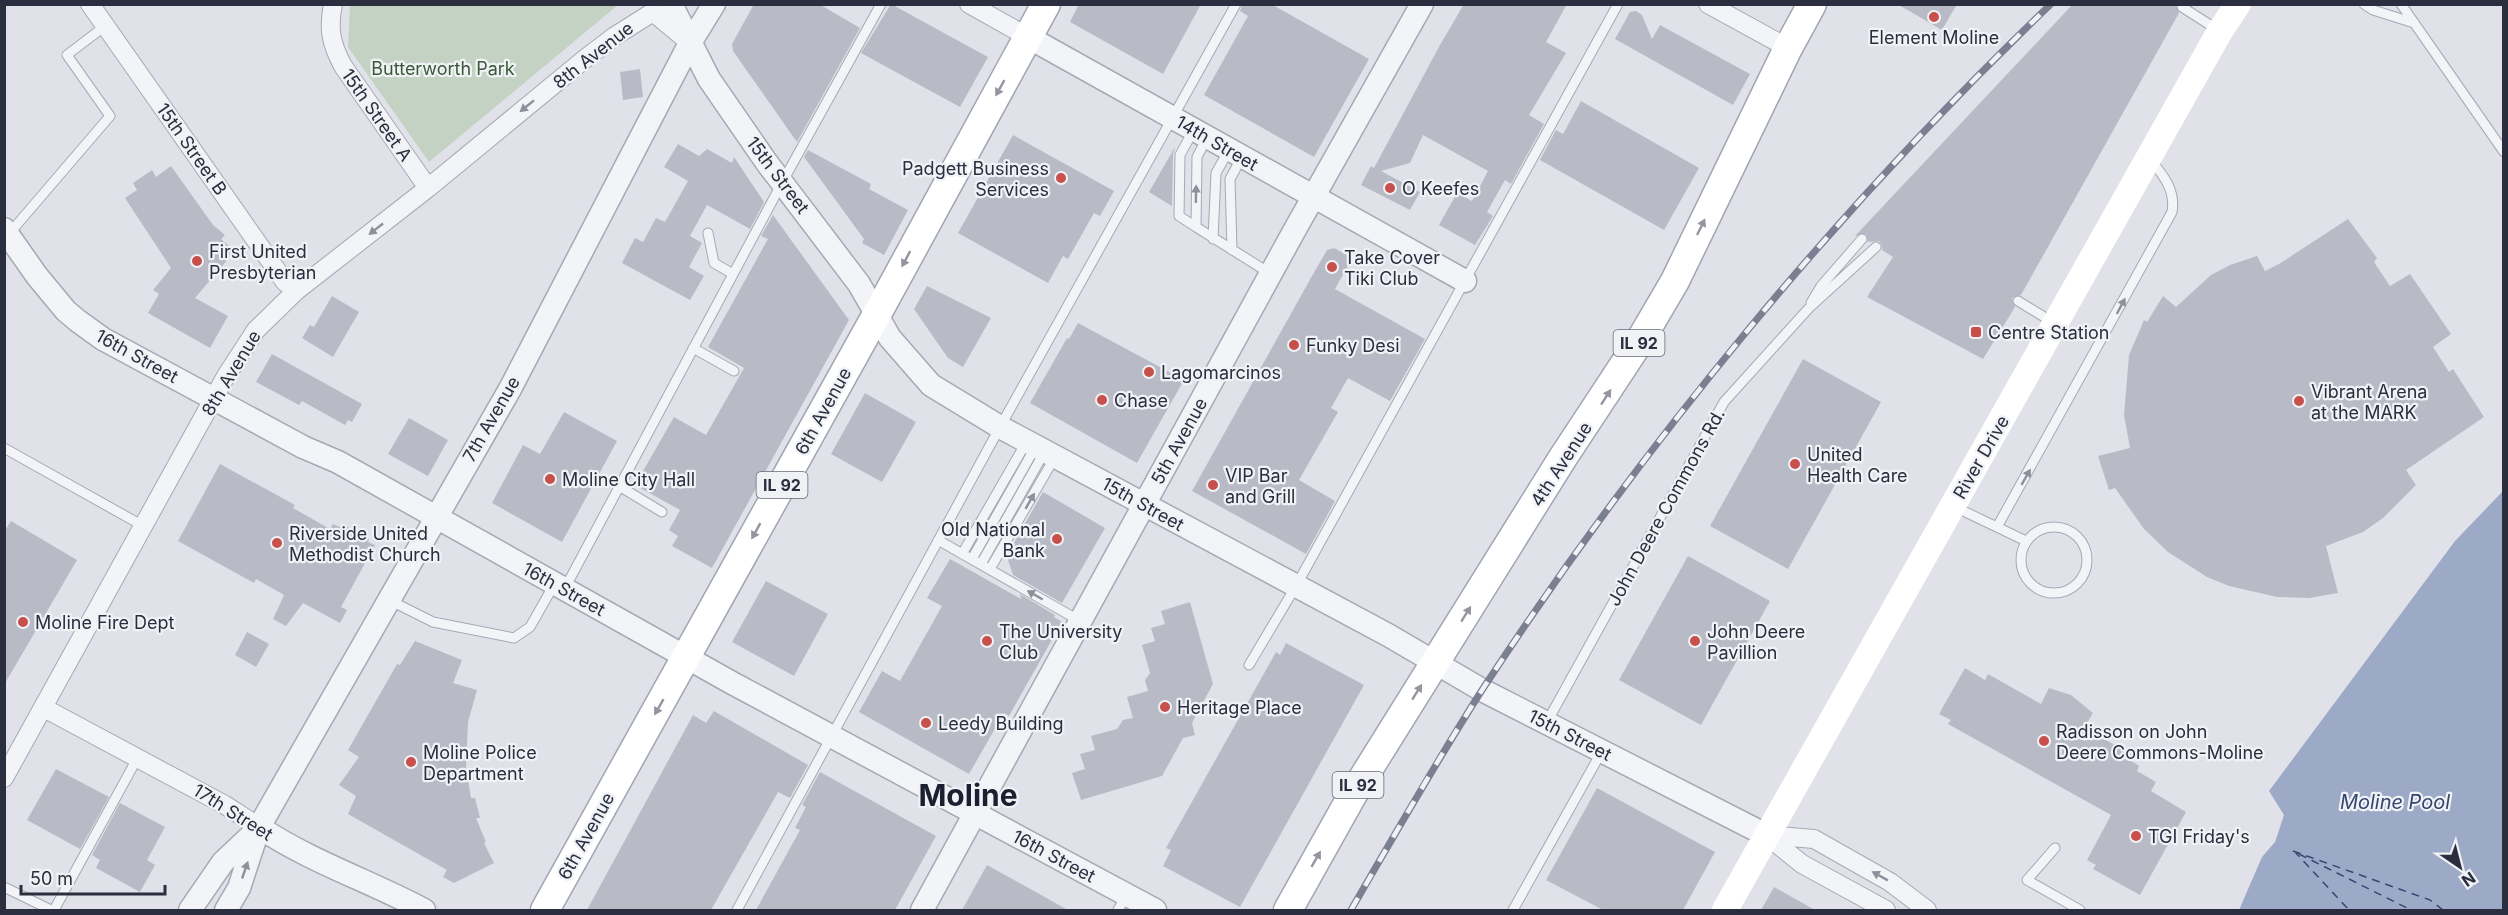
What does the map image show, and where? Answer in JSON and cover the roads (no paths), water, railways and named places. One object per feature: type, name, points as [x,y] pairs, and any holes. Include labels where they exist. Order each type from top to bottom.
[{"type":"main road","name":"6th Avenue","points":[[545,910],[877,314],[1046,4]]},
{"type":"main road","name":"4th Avenue","points":[[1288,910],[1353,794],[1562,459],[1641,339],[1675,281],[1788,48],[1812,4]]},
{"type":"main road","name":"River Drive","points":[[1725,910],[2220,31],[2238,4]]},
{"type":"street","name":"15th Street B","points":[[90,4],[285,282],[296,291]]},
{"type":"street","name":"15th Street A","points":[[333,4],[330,36],[334,49],[428,188]]},
{"type":"street","name":"15th Street","points":[[670,4],[709,79],[859,284],[890,338],[931,385],[1000,427],[1388,635],[1435,664],[1546,724],[1766,836],[1802,864],[1886,910]]},
{"type":"street","name":"7th Avenue","points":[[226,910],[239,888],[260,827],[435,516],[510,388],[690,43],[714,4]]},
{"type":"street","name":"14th Street","points":[[969,4],[1464,280]]},
{"type":"street","name":"5th Avenue","points":[[922,910],[1422,4]]},
{"type":"street","points":[[1708,4],[1788,48]]},
{"type":"street","name":"8th Avenue","points":[[6,770],[45,708],[214,399],[255,330],[296,291],[428,188],[586,58],[641,18],[653,12],[690,43]]},
{"type":"street","name":"16th Street","points":[[6,232],[50,293],[78,321],[103,339],[303,447],[338,462],[974,814],[1122,902],[1155,910]]},
{"type":"street","name":"17th Street","points":[[45,708],[225,805],[289,847],[386,890],[424,910]]},
{"type":"street","name":"7th Avenue","points":[[190,910],[223,862],[260,827]]},
{"type":"street","name":"15th Street","points":[[1766,836],[1814,839],[1890,882],[1927,910]]},
{"type":"lane","points":[[389,600],[433,622],[504,638],[514,638],[530,627],[560,586],[619,486],[881,4]]},
{"type":"lane","points":[[736,910],[1000,427],[1236,4]]},
{"type":"lane","points":[[1249,665],[1296,586],[1618,4]]},
{"type":"lane","points":[[2364,4],[2373,10],[2411,22]]},
{"type":"lane","points":[[2401,4],[2411,22],[2467,96],[2504,152]]},
{"type":"lane","points":[[2182,6],[2220,31]]},
{"type":"lane","points":[[6,232],[110,116],[67,55],[105,26]]},
{"type":"lane","points":[[1196,227],[1197,157],[1201,134]]},
{"type":"lane","points":[[1201,134],[1180,155],[1179,216],[1271,274]]},
{"type":"lane","points":[[1214,239],[1216,173],[1236,153]]},
{"type":"lane","points":[[1232,250],[1230,179],[1236,153]]},
{"type":"lane","points":[[1997,527],[2172,212],[2174,203],[2169,185],[2149,158]]},
{"type":"lane","points":[[708,233],[714,263],[733,274]]},
{"type":"lane","name":"John Deere Commons Rd.","points":[[1809,308],[1821,286],[1862,239]]},
{"type":"lane","name":"John Deere Commons Rd.","points":[[1546,724],[1724,402],[1809,308],[1876,247]]},
{"type":"lane","points":[[2018,301],[2056,324]]},
{"type":"lane","points":[[693,348],[734,371]]},
{"type":"lane","points":[[4,448],[145,527]]},
{"type":"lane","points":[[962,554],[1041,449]]},
{"type":"lane","points":[[977,562],[1041,449]]},
{"type":"lane","points":[[990,569],[1041,449]]},
{"type":"lane","points":[[619,486],[662,512]]},
{"type":"lane","points":[[1952,506],[2026,541]]},
{"type":"lane","points":[[2056,527],[2072,532],[2085,550],[2086,562],[2083,575],[2071,588],[2061,592],[2038,589],[2027,579],[2022,569],[2022,552],[2026,541],[2044,528],[2056,527]]},
{"type":"lane","points":[[938,540],[1080,621]]},
{"type":"lane","points":[[1513,910],[1602,751]]},
{"type":"lane","points":[[4,887],[52,910],[138,757]]},
{"type":"lane","points":[[2055,849],[2027,880],[2080,910]]},
{"type":"water","name":"Moline Pool","points":[[2503,491],[2503,910],[2239,910],[2262,857],[2275,842],[2284,815],[2269,791],[2455,541]]},
{"type":"railway","points":[[1351,910],[1484,687],[1546,595],[1678,416],[1821,244],[1972,82],[2051,4]]},
{"type":"place","name":"Element Moline","points":[[1934,17]]},
{"type":"place","name":"Padgett Business Services","points":[[1061,178]]},
{"type":"place","name":"O Keefes","points":[[1390,188]]},
{"type":"place","name":"First United Presbyterian","points":[[197,261]]},
{"type":"place","name":"Take Cover Tiki Club","points":[[1332,267]]},
{"type":"place","name":"Centre Station","points":[[1976,332]]},
{"type":"place","name":"Funky Desi","points":[[1294,345]]},
{"type":"place","name":"Lagomarcinos","points":[[1149,372]]},
{"type":"place","name":"Chase","points":[[1102,400]]},
{"type":"place","name":"Vibrant Arena at the MARK","points":[[2299,401]]},
{"type":"place","name":"United Health Care","points":[[1795,464]]},
{"type":"place","name":"Moline City Hall","points":[[550,479]]},
{"type":"place","name":"VIP Bar and Grill","points":[[1213,485]]},
{"type":"place","name":"Old National Bank","points":[[1057,539]]},
{"type":"place","name":"Riverside United Methodist Church","points":[[277,543]]},
{"type":"place","name":"Moline Fire Dept","points":[[23,622]]},
{"type":"place","name":"The University Club","points":[[987,641]]},
{"type":"place","name":"John Deere Pavillion","points":[[1695,641]]},
{"type":"place","name":"Heritage Place","points":[[1165,707]]},
{"type":"place","name":"Leedy Building","points":[[926,723]]},
{"type":"place","name":"Radisson on John Deere Commons-Moline","points":[[2044,741]]},
{"type":"place","name":"Moline Police Department","points":[[411,762]]},
{"type":"place","name":"TGI Friday's","points":[[2136,836]]},
{"type":"district","name":"Moline","points":[[968,795]]},
{"type":"park label","name":"Butterworth Park","points":[[443,68]]}]
